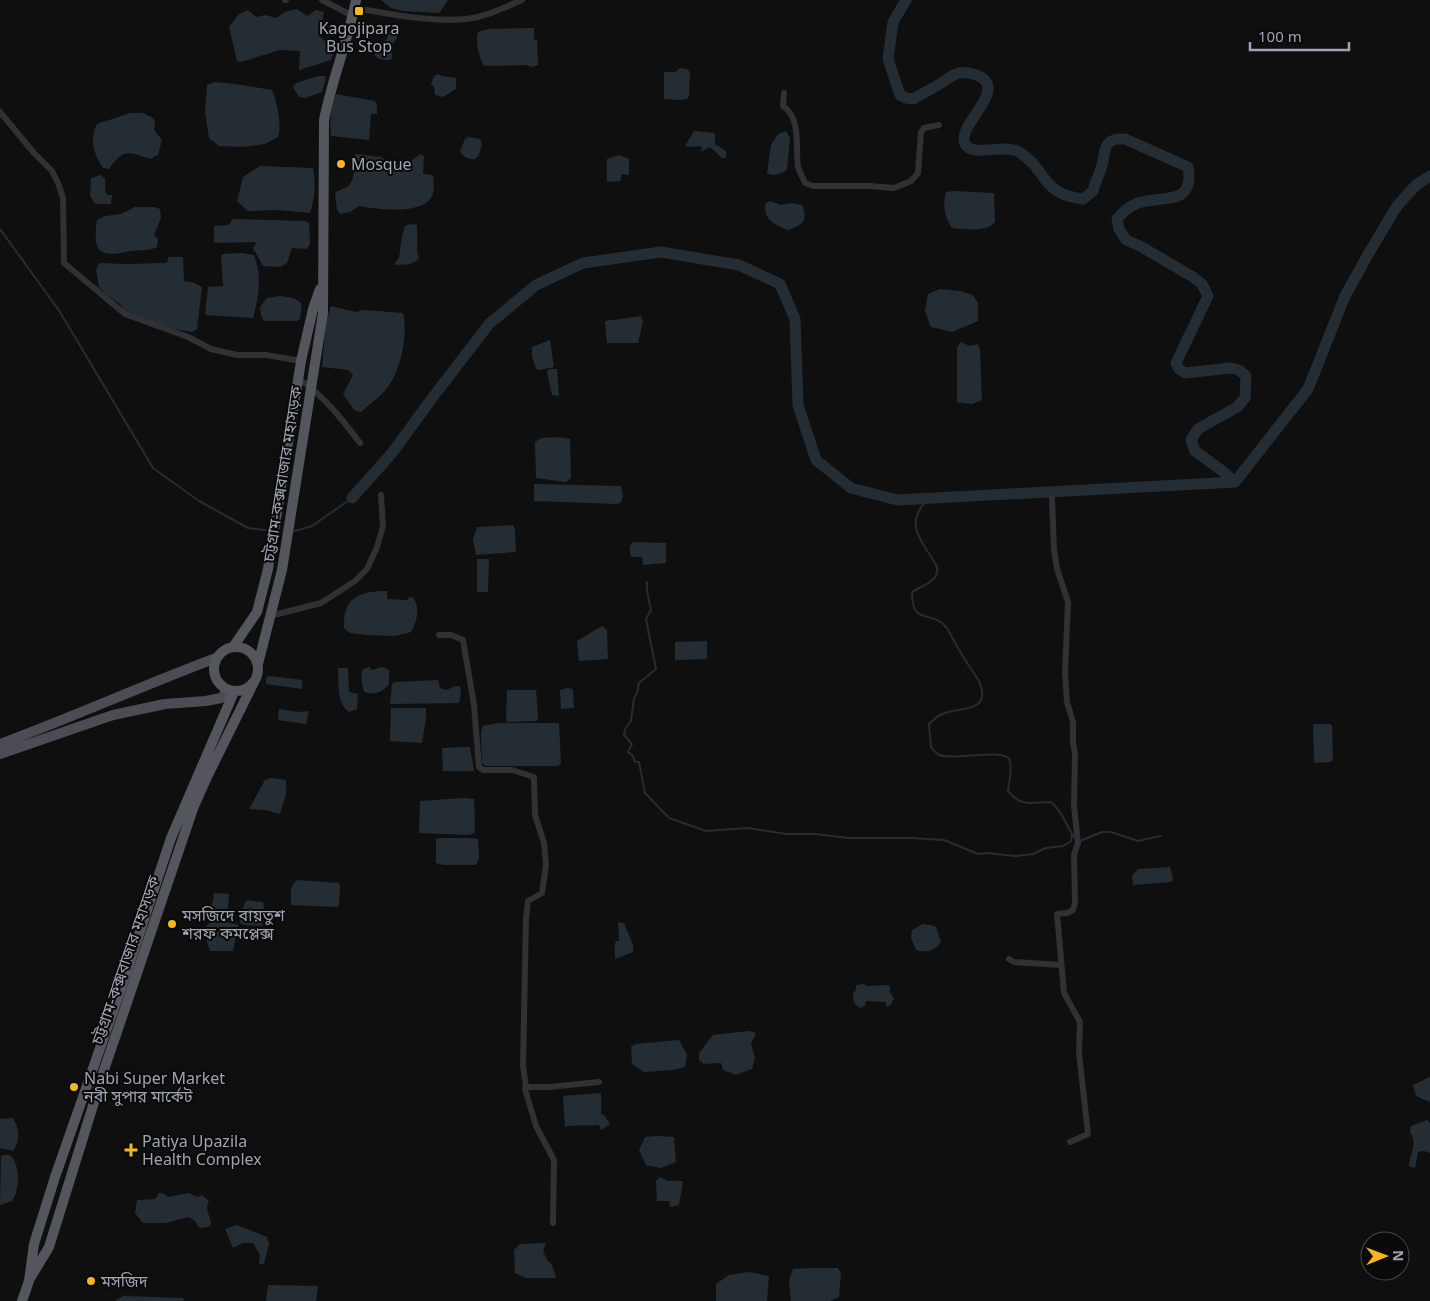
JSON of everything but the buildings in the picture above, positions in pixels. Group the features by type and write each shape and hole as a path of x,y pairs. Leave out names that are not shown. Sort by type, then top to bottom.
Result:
{"highway":[{"name":"চট্টগ্রাম-কক্সবাজার মহাসড়ক","path":"258,664 282,570 323,313 324,120 330,92 340,64 355,8"},
{"name":"চট্টগ্রাম-কক্সবাজার মহাসড়ক","path":"233,647 257,612 268,569 301,361 313,309 322,286"},
{"path":"233,647 240,647 252,653 258,664 254,682 245,690 231,691 216,679 214,672 216,658 226,649 233,647"},
{"name":"চট্টগ্রাম-কক্সবাজার মহাসড়ক","path":"22,1301 29,1281 49,1247 105,1067 194,806 254,682"},
{"name":"চট্টগ্রাম-কক্সবাজার মহাসড়ক","path":"29,1281 34,1244 55,1177 171,838 231,691"}],"main road":[{"path":"0,744 216,658"},
{"path":"0,754 113,715 165,704 221,698 231,691"}],"street":[{"path":"322,0 355,8 428,18 456,19 478,17 522,0"},
{"path":"784,93 783,106 788,110 794,123 798,145 798,168 805,183 813,186 894,188 911,181 918,173 921,132 924,128 939,125"},
{"path":"0,112 34,153 52,171 58,183 62,198 64,263 118,309 125,314 188,338 211,349 237,355 266,355 301,361"},
{"path":"299,379 312,388 334,410 360,443"},
{"path":"270,616 321,603 355,581 367,569 377,547 383,526 381,495"},
{"path":"1052,498 1054,550 1057,569 1068,602 1065,673 1067,702 1073,722 1075,754 1074,806 1078,843 1074,855 1075,903 1073,910 1057,914 1064,993 1080,1022 1079,1053 1088,1134 1070,1142"},
{"path":"439,635 451,635 463,640 474,705 479,767 483,770 512,770 534,778 535,815 544,843 546,865 542,893 528,901 526,919 524,1066 525,1089 536,1126 554,1160 553,1224"},
{"path":"1009,959 1014,962 1061,965"},
{"path":"526,1087 549,1087 600,1082"}],"shaded area":[{"path":"381,0 448,0 439,13 402,11 391,8"},
{"path":"297,9 307,16 316,10 324,12 319,36 335,50 331,60 299,70 300,51 280,50 241,62 237,61 229,27 239,14 248,10 256,17 265,15 276,18 285,12"},
{"path":"534,28 534,40 537,40 538,65 532,67 526,65 484,66 478,49 478,32 489,29"},
{"path":"390,30 397,33 397,38 393,43 392,59 381,59 375,56 375,47 386,40"},
{"path":"680,68 687,69 690,72 689,96 687,99 680,100 664,99 664,72 675,72"},
{"path":"438,74 456,78 456,89 443,97 435,95 434,87 431,84 434,76"},
{"path":"318,76 325,76 326,78 322,92 306,98 299,97 293,87 296,83"},
{"path":"215,82 272,90 278,114 278,137 265,144 242,147 219,146 209,138 205,112 207,85"},
{"path":"336,94 375,101 377,114 371,114 369,140 331,136 331,115"},
{"path":"130,113 143,113 153,118 155,122 154,130 162,140 158,155 150,159 131,153 122,155 109,169 103,168 97,157 93,141 97,124"},
{"path":"694,131 715,133 715,144 726,151 726,158 722,158 710,147 701,152 702,147 685,146"},
{"path":"786,131 790,138 787,170 782,173 769,174 767,173 771,145 778,134"},
{"path":"469,137 480,139 482,144 479,155 475,159 466,158 460,151 465,139"},
{"path":"355,154 381,157 386,161 397,164 409,163 420,154 424,156 423,174 433,175 434,189 431,198 417,207 408,209 397,210 359,206 350,212 340,214 337,210 335,193 347,187 352,181"},
{"path":"619,155 629,159 629,175 622,174 620,181 607,182 607,159"},
{"path":"260,166 313,168 314,191 310,213 277,210 248,211 237,201 243,177"},
{"path":"100,175 105,178 105,192 108,195 112,195 111,204 95,204 90,196 91,178"},
{"path":"946,192 994,193 995,222 981,229 952,228 946,215 944,202"},
{"path":"770,201 781,205 792,203 802,205 805,215 803,222 797,227 787,230 774,224 768,218 765,210 765,204"},
{"path":"135,207 154,207 160,209 161,218 154,235 158,239 157,247 148,250 111,254 100,251 96,240 97,220 105,216 121,214"},
{"path":"233,219 305,221 309,223 310,244 307,249 292,248 287,263 280,267 263,266 253,248 257,242 214,243 214,226 229,225"},
{"path":"410,224 417,225 417,251 419,257 415,262 396,265 394,264 399,258 405,226"},
{"path":"241,253 254,255 258,271 258,294 253,318 205,315 208,287 223,286 221,256 223,254"},
{"path":"168,257 183,257 184,281 195,283 202,287 197,329 192,332 174,329 126,313 120,304 99,287 96,270 100,263 165,263 168,261"},
{"path":"940,289 960,291 973,295 978,303 978,321 952,332 931,327 925,311 928,294"},
{"path":"280,296 293,298 300,302 302,306 300,319 297,321 264,321 260,307 267,298"},
{"path":"331,306 355,312 364,310 403,313 404,341 396,372 384,391 361,412 354,410 343,394 353,375 348,370 322,367 326,322"},
{"path":"641,316 643,321 638,343 607,343 605,321"},
{"path":"550,340 554,367 536,369 532,356 532,347"},
{"path":"960,342 970,346 978,344 980,349 982,400 972,404 957,402 957,348"},
{"path":"549,369 557,369 559,396 552,395 547,372"},
{"path":"558,437 570,439 571,478 566,482 536,478 535,442 541,438"},
{"path":"534,484 621,486 623,496 621,502 617,504 534,501"},
{"path":"513,525 516,552 476,555 473,539 477,527"},
{"path":"633,542 666,543 666,563 643,565 642,557 632,557 630,555 630,546"},
{"path":"477,559 489,559 488,592 477,592"},
{"path":"387,591 387,599 408,600 409,597 412,597 415,601 417,614 411,632 395,636 368,635 350,633 344,628 346,609 355,598 368,592"},
{"path":"602,626 607,630 608,659 579,661 577,641"},
{"path":"707,641 707,659 675,660 675,642"},
{"path":"369,667 372,670 382,667 389,670 389,684 381,691 375,693 364,692 362,672 363,669"},
{"path":"338,668 348,668 349,692 358,694 357,709 349,712 340,698"},
{"path":"266,677 302,680 302,689 266,684"},
{"path":"438,680 440,688 446,690 460,686 459,703 390,704 392,684 395,682"},
{"path":"573,689 574,708 561,709 560,690"},
{"path":"507,690 536,690 537,721 508,722 506,719"},
{"path":"391,708 426,708 422,743 390,741"},
{"path":"279,709 299,712 309,711 306,724 278,720"},
{"path":"498,723 559,723 561,763 558,766 485,766 482,763 481,733 483,726"},
{"path":"1313,724 1330,724 1332,726 1333,758 1331,762 1314,763"},
{"path":"470,747 474,771 443,771 442,748"},
{"path":"271,778 286,780 286,795 280,813 249,809 265,780"},
{"path":"474,799 474,833 469,835 419,833 420,801"},
{"path":"436,839 478,839 479,857 477,864 443,865 436,863"},
{"path":"1170,867 1173,879 1171,882 1133,885 1132,876 1138,869"},
{"path":"297,880 339,883 339,905 337,907 291,905 292,888"},
{"path":"214,893 229,894 228,909 219,911 216,919 208,919 213,900"},
{"path":"247,900 263,902 262,926 240,923 240,913"},
{"path":"224,921 238,925 233,951 210,951 207,942 207,925 211,922"},
{"path":"618,922 624,923 632,941 633,952 615,959 615,944 616,941 619,941"},
{"path":"923,924 936,927 941,942 933,949 927,951 916,950 911,938 912,930"},
{"path":"863,984 868,986 888,985 891,988 889,990 894,999 890,1006 886,1006 886,1002 866,1001 865,1006 860,1008 854,1003 853,993 856,990 856,985"},
{"path":"748,1031 756,1033 751,1043 755,1058 752,1069 736,1075 723,1070 721,1063 704,1064 699,1060 699,1053 713,1035"},
{"path":"679,1040 687,1055 685,1067 673,1070 644,1072 632,1064 631,1047 635,1044"},
{"path":"1430,1077 1430,1102 1416,1096 1413,1085"},
{"path":"601,1093 601,1114 604,1115 610,1124 601,1130 599,1125 565,1126 563,1096"},
{"path":"13,1118 17,1126 18,1135 13,1151 0,1148 0,1119"},
{"path":"1427,1120 1430,1123 1430,1153 1418,1152 1415,1168 1409,1166 1413,1145 1410,1132 1411,1126"},
{"path":"645,1137 674,1137 676,1162 661,1168 646,1165 639,1150"},
{"path":"10,1155 14,1160 18,1171 18,1184 12,1201 0,1205 1,1156"},
{"path":"660,1177 668,1181 683,1181 679,1205 670,1207 669,1201 657,1201 656,1181"},
{"path":"159,1193 165,1194 168,1197 188,1193 198,1197 202,1195 209,1201 207,1210 211,1224 208,1227 200,1228 194,1220 188,1217 166,1223 143,1223 135,1213 137,1200 155,1199"},
{"path":"237,1225 267,1237 269,1244 264,1264 259,1264 260,1255 253,1243 243,1243 233,1248 225,1229"},
{"path":"546,1243 543,1251 547,1260 552,1265 556,1278 526,1278 515,1273 514,1250 520,1244"},
{"path":"838,1268 841,1273 839,1297 830,1301 791,1301 789,1280 793,1269"},
{"path":"749,1272 769,1276 767,1301 716,1301 716,1284 729,1275"},
{"path":"268,1285 318,1286 316,1301 266,1301"},
{"path":"123,1296 183,1298 184,1301 115,1301"}],"waterway":[{"path":"906,0 893,22 888,59 900,95 913,99 959,73 981,77 987,83 988,91 985,100 967,128 964,137 965,144 969,148 975,150 1005,149 1019,152 1035,166 1052,187 1069,196 1083,199 1093,191 1106,147 1113,140 1125,139 1188,167 1189,180 1187,188 1182,194 1166,199 1138,203 1126,210 1117,219 1119,229 1126,240 1140,246 1193,277 1202,284 1208,296 1176,363 1179,369 1185,373 1231,368 1239,370 1246,376 1245,398 1237,407 1198,429 1191,440 1195,451 1235,482"},
{"path":"352,498 392,453 489,324 536,285 583,263 661,252 739,265 780,284 795,319 798,405 816,460 851,488 897,500 1235,482 1308,389 1345,296 1397,206 1416,185 1430,176"},
{"path":"0,229 60,312 153,468 199,501 248,528 271,531"},
{"path":"291,532 312,526 352,498"},
{"path":"928,499 916,517 916,525 921,541 937,567 937,572 933,580 912,592 913,603 915,610 919,614 934,619 946,627 979,681 982,691 982,698 979,703 943,714 936,717 929,724 931,747 939,755 946,756 988,754 1005,756 1009,759 1011,766 1008,791 1022,802 1051,802 1059,810 1075,838"},
{"path":"647,582 651,610 646,619 656,669 639,683 634,698 631,721 625,729 624,735 632,744 628,752 633,756 635,762 639,762 645,793 669,818 706,831 747,828 787,834 815,834 848,838 944,840 978,854 1015,856 1033,854 1046,848 1063,846 1071,841 1072,834"},
{"path":"1080,841 1102,832 1111,832 1138,841 1161,836"}],"place":[{"name":"Kagojipara Bus Stop","path":"359,11"},
{"name":"Mosque","path":"341,164"},
{"name":"মসজিদে বায়তুশ শরফ কমপ্লেক্স","path":"172,924"},
{"name":"Nabi Super Market নবী সুপার মার্কেট","path":"74,1087"},
{"name":"Patiya Upazila Health Complex","path":"131,1150"},
{"name":"মসজিদ","path":"91,1281"}]}
